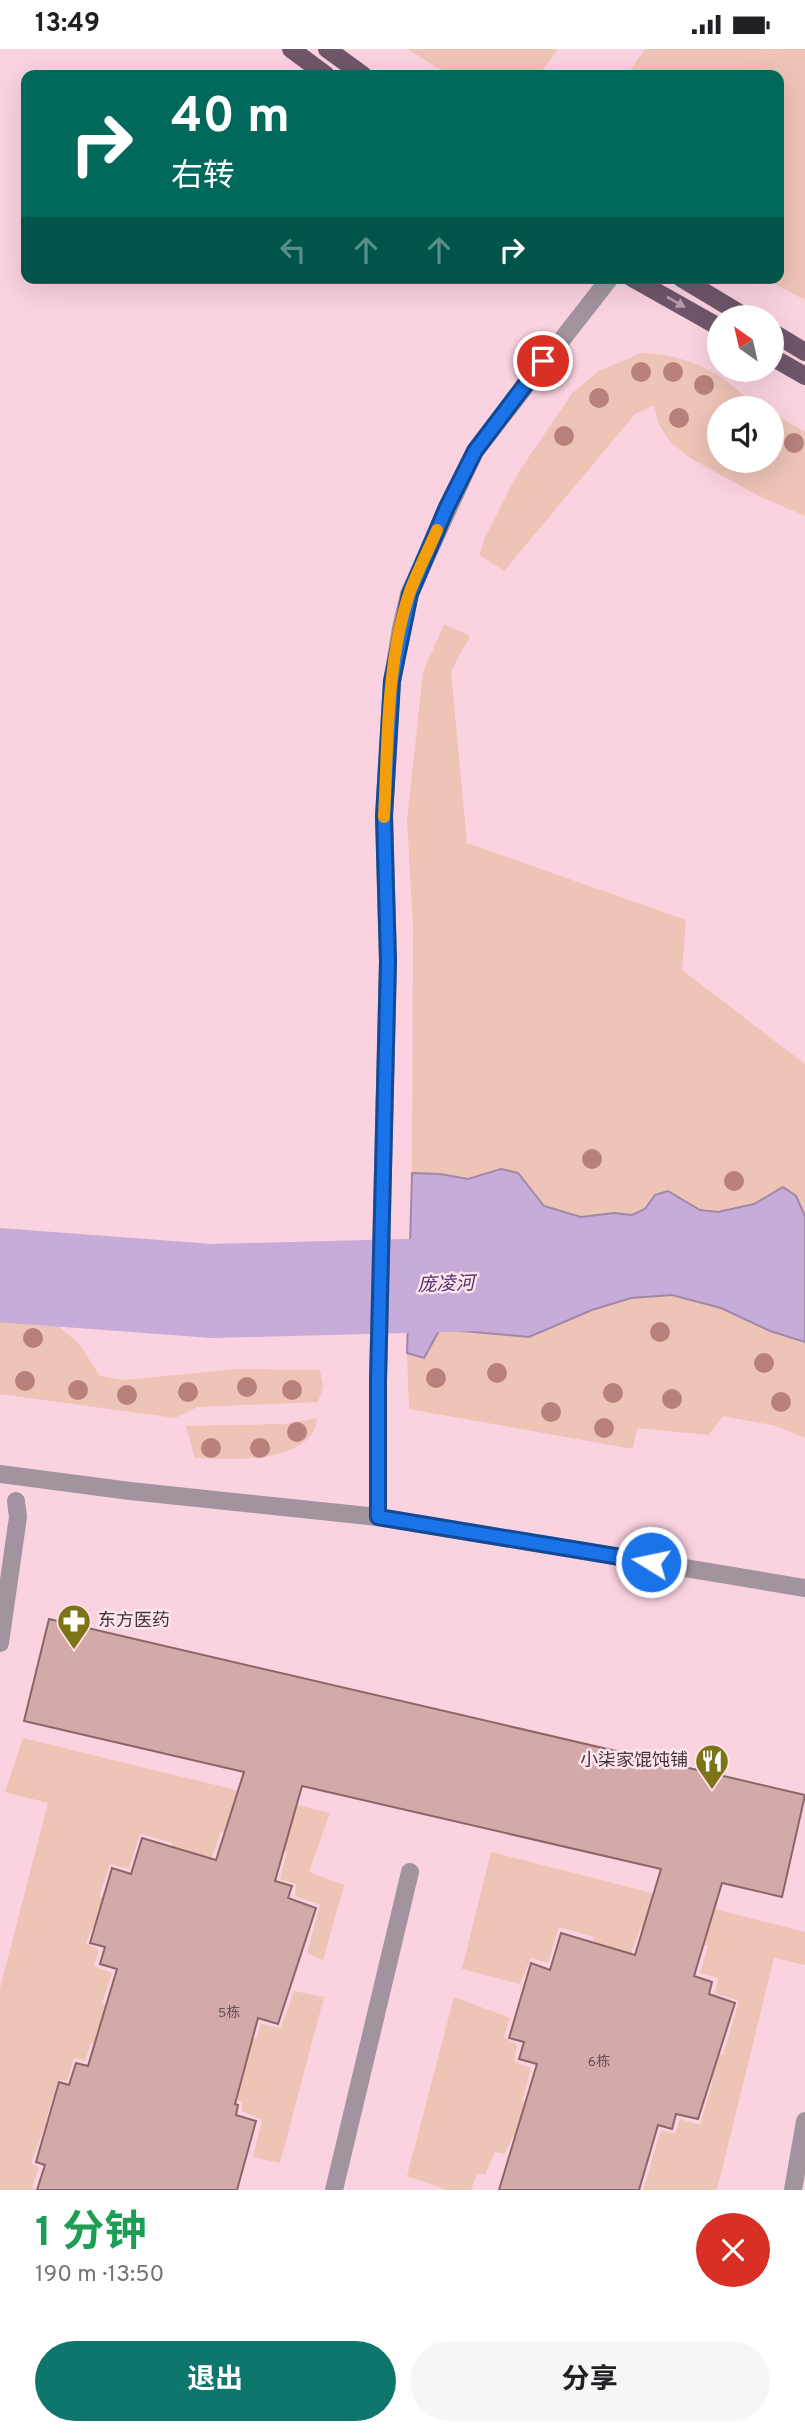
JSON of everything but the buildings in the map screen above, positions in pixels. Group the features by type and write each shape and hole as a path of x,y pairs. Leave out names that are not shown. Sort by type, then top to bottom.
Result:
{"main road":[{"path":"290,49 319,70"},
{"path":"327,49 356,70"},
{"path":"643,284 707,320"},
{"path":"691,284 726,305"},
{"path":"784,339 805,352"},
{"path":"784,364 805,376"}],"street":[{"path":"378,1517 378,1381 388,961 384,816 392,681 410,594 447,507 475,451 605,284"},
{"path":"0,1474 378,1517 805,1588"},
{"path":"0,1643 18,1517 16,1501"},
{"path":"334,2190 410,1872"},
{"path":"793,2190 805,2121"}],"shaded area":[{"path":"408,49 558,49 543,70 440,70"},
{"path":"645,49 805,49 805,300 774,284 784,284 784,70 630,70"},
{"path":"641,353 662,355 702,367 707,370 707,382 727,382 745,396 707,396 707,467 671,443 659,425 654,405 635,414 504,571 479,555 486,535 518,473 573,392 599,371"},
{"path":"784,420 805,432 805,516 759,496 717,473 784,473"},
{"path":"444,624 470,636 451,671 467,843 686,920 682,970 805,1064 805,1216 796,1196 768,1194 754,1204 718,1212 700,1210 684,1199 655,1195 645,1209 632,1215 614,1213 581,1217 544,1206 531,1188 501,1169 468,1179 412,1173 413,928 407,820 423,672"},
{"path":"672,1295 721,1308 770,1331 805,1342 805,1438 776,1426 723,1416 708,1435 637,1428 633,1449 409,1409 407,1353 424,1358 440,1329 529,1337 592,1310 631,1298"},
{"path":"0,1301 46,1315 79,1344 100,1376 124,1380 239,1369 320,1370 323,1387 318,1402 197,1407 175,1418 0,1394"},
{"path":"318,1418 313,1432 302,1444 289,1451 257,1458 195,1458 186,1426 284,1424"},
{"path":"23,1738 330,1813 309,1872 344,1885 323,1960 307,1953 320,1905 295,1896 296,1884 280,1879 287,1852 221,1831 202,1887 171,1852 173,1843 140,1834 129,1869 110,1864 99,1897 128,1906 120,1928 96,1920 86,1943 99,1950 94,1966 112,1973 102,2003 129,2012 123,2054 91,2043 85,2061 74,2058 67,2081 59,2079 45,2122 67,2129 65,2135 44,2129 31,2163 39,2168 32,2188 37,2190 0,2190 0,1988 48,1803 5,1792"},
{"path":"491,1852 805,1932 805,1965 774,1958 717,2190 643,2190 661,2130 675,2134 680,2119 700,2125 713,2080 673,2067 681,2043 723,2055 739,2001 715,1993 718,1978 700,1973 708,1946 641,1926 621,1981 591,1948 594,1937 559,1927 548,1963 531,1958 520,1984 462,1969"},
{"path":"294,1991 324,1997 280,2163 253,2157 262,2120 242,2111 242,2102 225,2096 242,2035 256,2039 261,2024 281,2028"},
{"path":"454,1997 510,2018 504,2037 517,2045 514,2062 531,2068 522,2101 546,2108 543,2148 512,2137 505,2154 495,2152 485,2174 477,2174 471,2190 447,2190 407,2176"}],"water":[{"path":"501,1169 518,1173 544,1206 581,1217 614,1213 632,1215 645,1209 655,1195 668,1191 700,1210 718,1212 754,1204 783,1187 796,1196 805,1216 805,1342 770,1331 721,1308 672,1295 631,1298 592,1310 529,1337 440,1329 424,1358 407,1353 412,1173 468,1179"}],"waterway":[{"name":"庞凌河","path":"0,1275 212,1291 537,1280"}],"slow traffic":[{"path":"384,817 392,681 401,628 410,594 437,530"}],"place":[{"name":"东方医药","path":"74,1651"},
{"name":"小柒家馄饨铺","path":"712,1791"}],"route":[{"path":"543,361 475,451 447,507 410,594 392,681 384,816 388,961 378,1381 378,1517 651,1562"}]}
